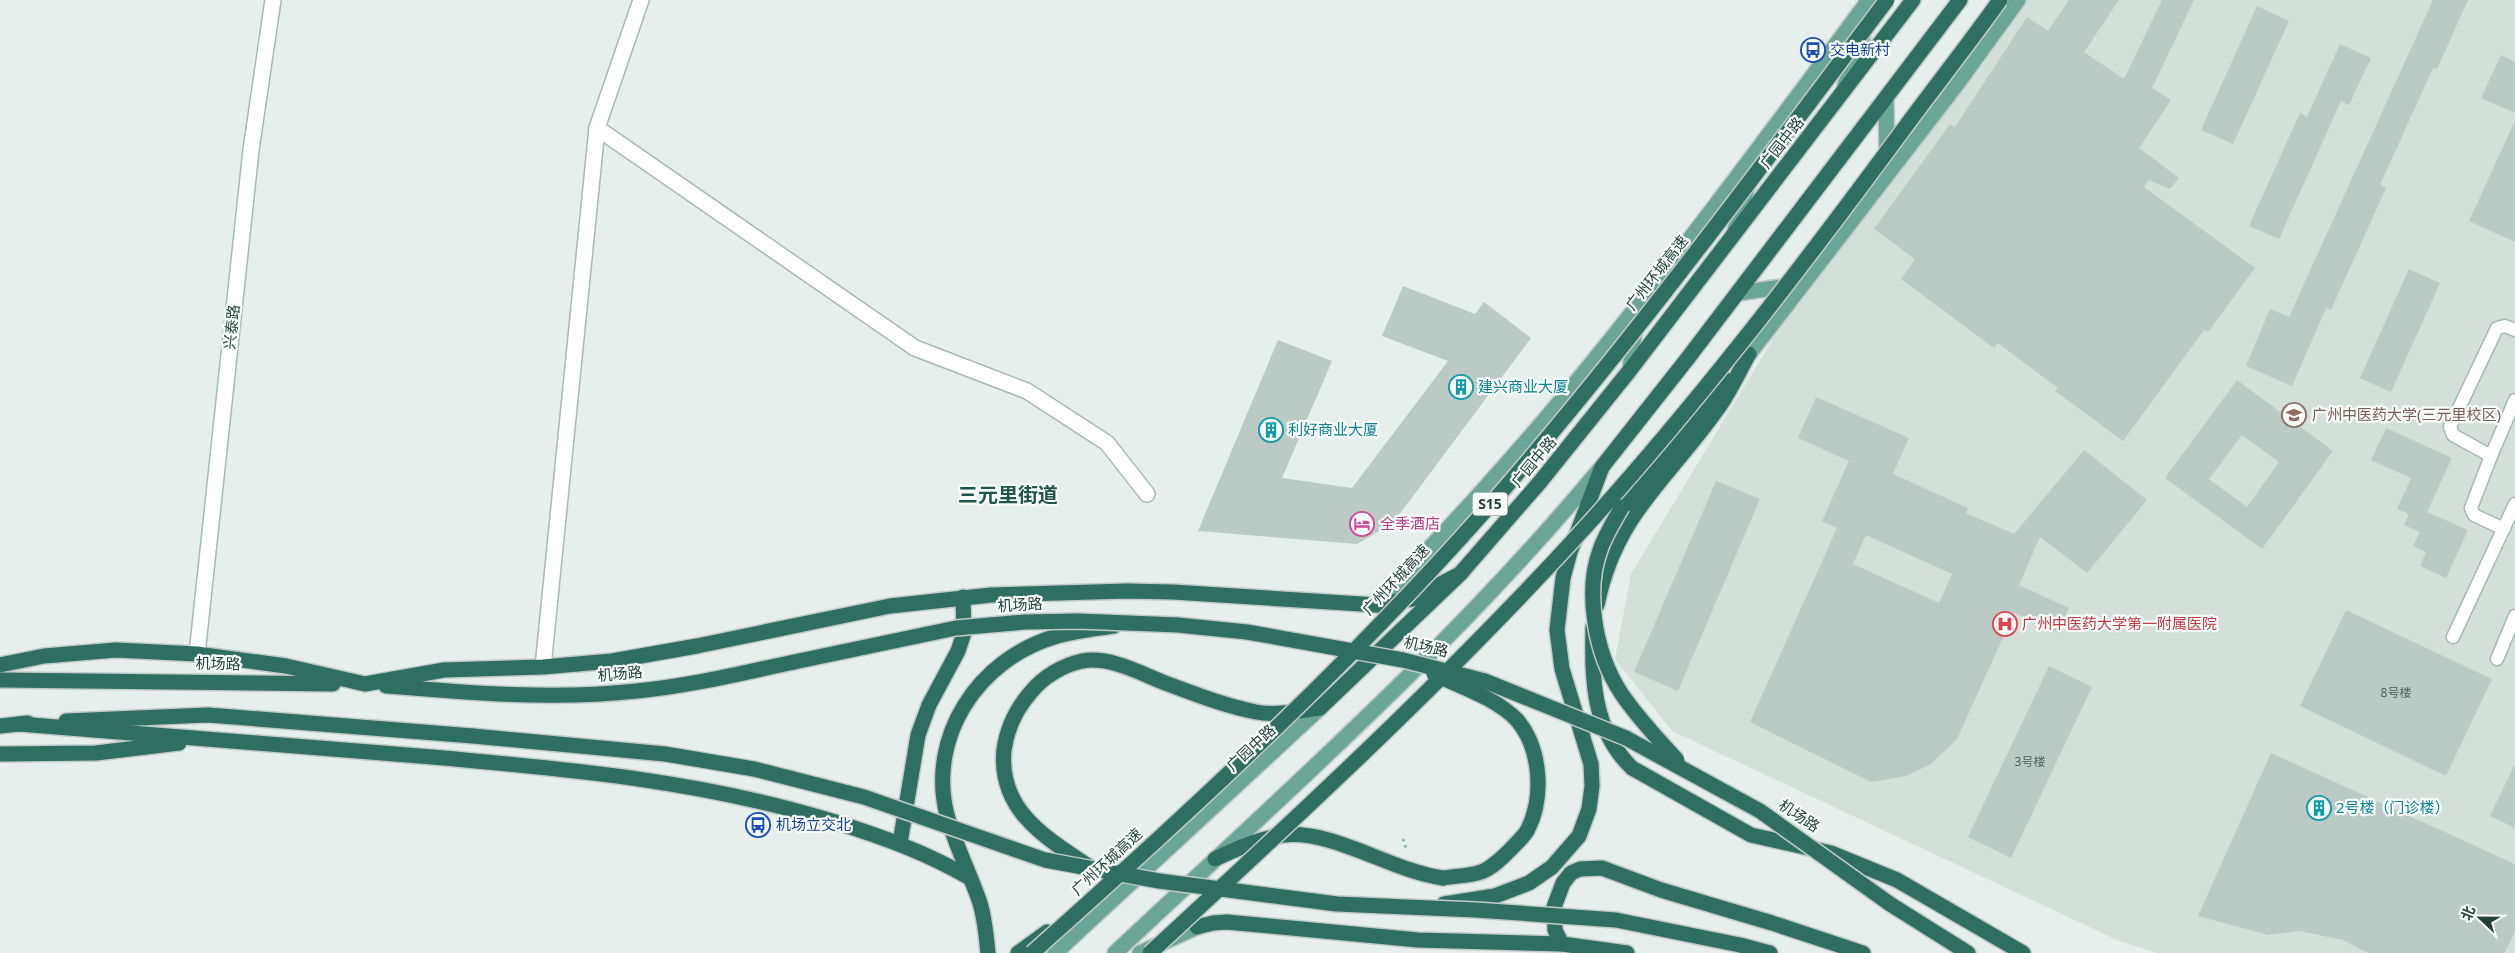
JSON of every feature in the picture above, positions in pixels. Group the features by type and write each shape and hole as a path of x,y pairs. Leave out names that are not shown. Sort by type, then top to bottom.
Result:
{"highway":[{"name":"广州环城高速","path":"1032,953 1203,798 1311,693 1392,611 1482,514 1557,425 1675,278 1886,0"},
{"name":"广园中路","path":"1320,708 1460,574 1534,489 1630,370 1913,0"},
{"path":"1380,907 1468,901 1509,892 1529,883 1552,866 1579,836 1589,809 1592,786 1591,764 1562,669 1557,630 1563,578 1570,552 1602,467 1738,293 1960,0"},
{"path":"1150,953 1424,697 1572,542 1689,406 1770,306 1828,232 2000,0"},
{"path":"1683,767 1640,718 1620,691 1598,640 1592,611 1599,552 1622,506 1674,441 1749,354"},
{"path":"1749,354 1717,410 1643,500 1615,545 1601,585 1593,624 1592,681 1604,724 1621,757 1632,768 1751,835 1831,853 1858,862 1897,880 2023,953"},
{"path":"0,665 81,651 116,650 197,654 286,666 365,684 444,670 543,667 612,661 726,641 890,606 963,597 1126,591 1377,605 1412,599 1460,574"},
{"path":"900,843 918,735 929,705 958,651 964,633 963,597"},
{"name":"机场路","path":"0,680 365,684 496,695 592,694 638,691 682,685 926,633 992,624 1078,621 1178,625 1248,632 1403,660 1460,673 1511,690 1626,738 1683,767 1760,811 1890,904 1968,953"},
{"path":"988,953 980,902 947,815 943,790 945,750 952,726 970,695 993,673 1017,656 1052,638 1130,624"},
{"path":"1215,860 1260,841 1295,835 1336,843 1421,875 1443,878 1481,872 1503,858 1528,830 1538,800 1538,775 1533,752 1524,730 1516,720 1483,697 1403,660"},
{"path":"1095,870 1032,827 1021,813 1010,792 1006,775 1004,750 1012,720 1035,687 1067,666 1083,661 1104,662 1258,713 1320,708"},
{"path":"0,726 146,716 208,715 473,736 666,754 754,770 845,792 1037,857 1095,870 1266,897 1380,907 1476,910 1616,920 1740,945 1770,953"},
{"path":"18,724 504,763 594,772 677,784 791,808 900,843 970,878"},
{"path":"0,754 96,753 206,739"},
{"path":"1562,944 1555,930 1554,907 1563,882 1571,873 1580,869 1602,868 1661,890 1863,953"},
{"path":"1018,953 1089,902"},
{"path":"1197,927 1227,922 1476,947 1562,944 1627,953"}],"main road":[{"path":"1840,96 1860,50 1869,0"},
{"path":"1377,605 1516,454 1637,304 1869,0"},
{"path":"1749,354 1887,176 2018,0"},
{"path":"1886,98 1887,176"},
{"path":"1734,234 1758,147"},
{"path":"1738,293 1805,283"},
{"path":"1630,370 1637,304"},
{"path":"1115,953 1333,750 1461,624 1511,572 1602,467"},
{"name":"广园中路","path":"1055,953 1320,708"},
{"path":"1140,953 1197,927"},
{"path":"1166,953 1197,927"}],"street":[{"name":"兴泰路","path":"197,654 251,150 273,0"},
{"path":"543,667 597,128 641,0"},
{"path":"597,128 915,348 1027,391 1106,443 1148,494"}],"lane":[{"path":"2491,456 2453,435 2450,427 2498,328 2505,326 2515,330"},
{"path":"2504,529 2474,515 2471,508 2515,400"},
{"path":"2453,637 2515,504"},
{"path":"2497,659 2515,616"}],"shaded area":[{"path":"2013,0 2515,0 2515,953 2157,953 2117,940 1672,731 1615,659 1631,574 1832,241"}],"building":[{"path":"2069,0 2119,0 2084,52 2124,79 2162,0 2194,0 2152,88 2171,100 2139,148 2179,178 2170,189 2149,180 2144,187 2255,268 2208,332 2204,330 2123,441 2055,391 2058,388 1998,343 1994,348 1901,279 1915,259 1874,229 1950,124 1955,127 2027,17 2048,31"},
{"path":"2433,0 2468,0 2437,69 2433,68 2380,185 2386,188 2331,310 2326,308 2292,386 2246,366 2270,309 2289,317"},
{"path":"2257,6 2289,21 2233,144 2201,130"},
{"path":"2340,44 2371,58 2349,105 2341,101 2279,239 2249,226 2300,113 2307,117"},
{"path":"2501,55 2515,62 2515,113 2481,98"},
{"path":"2515,121 2515,242 2469,221"},
{"path":"2409,269 2440,283 2391,392 2360,378"},
{"name":"利好商业大厦","path":"1403,286 1475,314 1484,302 1531,338 1393,523 1357,544 1198,531 1278,340 1332,361 1282,478 1352,488 1448,361 1382,336"},
{"path":"2237,380 2333,451 2262,549 2165,478","holes":["2242,435 2279,462 2247,507 2209,479"]},
{"path":"1816,397 1909,438 1893,474 1968,508 1966,513 2014,534 2084,450 2147,500 2087,573 2040,537 2019,585 2069,608 2058,633 2014,613 1957,739 1931,764 1906,776 1871,782 1750,722 1837,528 1822,521 1849,461 1798,438","holes":["1866,535 1952,574 1939,603 1853,564"]},
{"path":"2386,428 2452,458 2427,512 2468,530 2446,578 2420,566 2426,552 2413,546 2420,532 2404,525 2409,514 2397,509 2411,478 2371,460"},
{"path":"1716,481 1760,499 1678,691 1634,672"},
{"path":"2346,610 2492,679 2446,776 2300,706"},
{"path":"2049,666 2092,687 2011,858 1968,837"},
{"name":"2号楼（门诊楼）","path":"2271,753 2515,864 2515,931 2505,953 2368,953 2343,940 2299,931 2268,935 2198,916"},
{"path":"2515,764 2515,828 2490,816"}],"place":[{"name":"交电新村","path":"1813,50"},
{"name":"建兴商业大厦","path":"1461,387"},
{"name":"广州中医药大学(三元里校区)","path":"2294,415"},
{"name":"利好商业大厦","path":"1271,430"},
{"name":"全季酒店","path":"1362,524"},
{"name":"广州中医药大学第一附属医院","path":"2005,624"},
{"name":"2号楼（门诊楼）","path":"2319,808"},
{"name":"机场立交北","path":"758,825"}],"district":[{"name":"三元里街道","path":"1008,495"}]}
